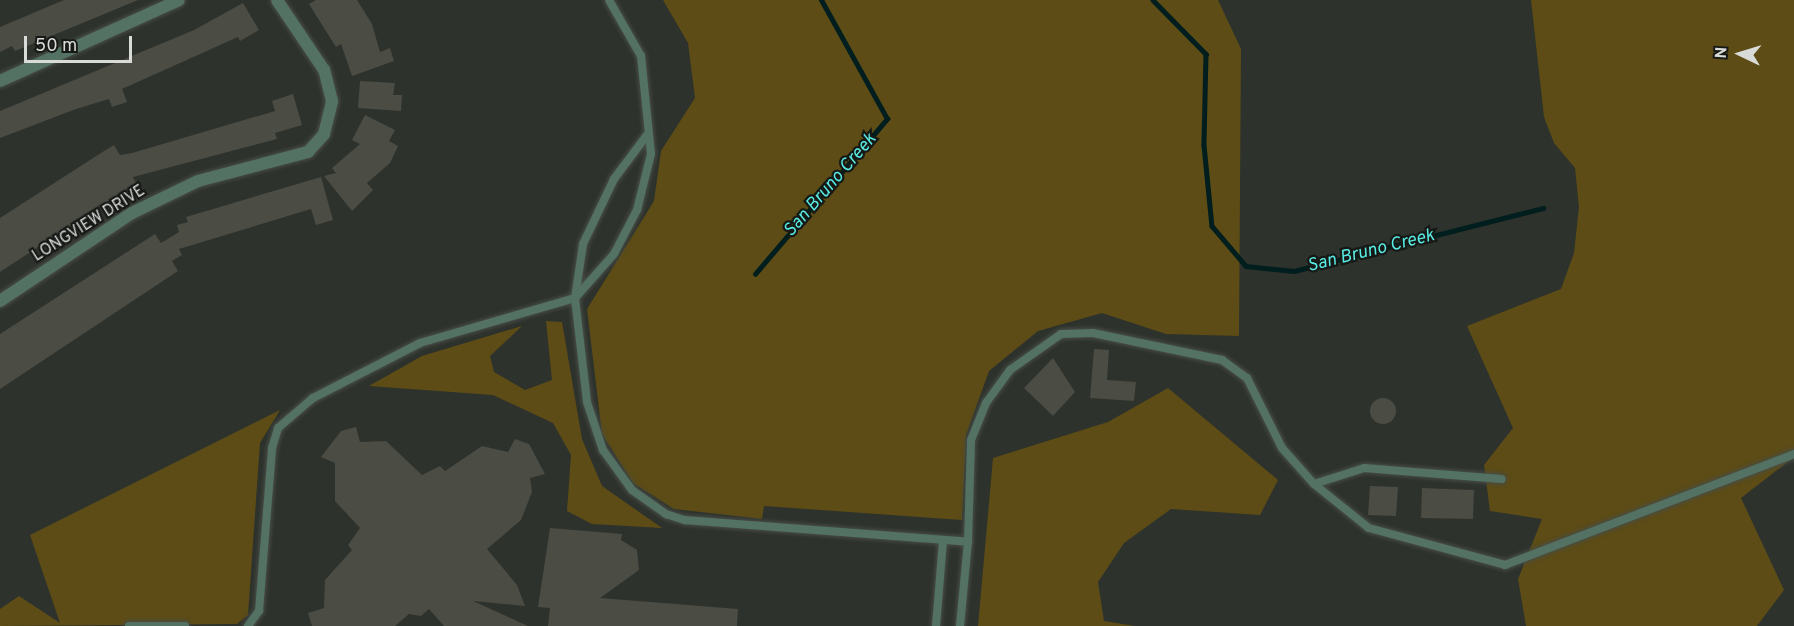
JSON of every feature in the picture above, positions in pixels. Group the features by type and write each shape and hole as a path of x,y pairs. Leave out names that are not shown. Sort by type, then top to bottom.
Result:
{"street":[{"path":"0,81 179,0"},
{"name":"LONGVIEW DRIVE","path":"0,301 132,213 198,181 308,152 319,140 332,101 324,70 277,0"}],"lane":[{"path":"255,624 278,428 313,398 420,342 575,298 614,254 637,210 651,154 647,135 641,56 609,0"},
{"path":"647,135 614,179 582,244 575,298 592,427 615,471 648,503 685,520 968,542"},
{"path":"960,626 968,542 971,440 986,403 1010,370 1060,334 1093,333 1222,360 1246,378 1282,448 1314,484 1369,528 1505,566 1794,454"},
{"path":"1314,484 1364,468 1502,479"},
{"path":"936,626 943,540"},
{"path":"129,626 185,626"}],"shaded area":[{"path":"663,0 1218,0 1241,49 1239,336 1166,334 1102,313 1038,331 989,371 966,435 962,520 764,506 762,519 674,509 633,483 602,434 587,309 654,201 661,151 695,98 688,43"},
{"path":"1531,0 1794,0 1794,457 1741,498 1784,590 1757,626 1526,626 1518,579 1542,519 1490,511 1484,465 1513,428 1467,326 1561,289 1574,253 1579,207 1575,168 1554,143 1544,117"},
{"path":"546,321 562,322 582,439 602,486 662,528 592,524 567,511 571,455 553,423 493,395 369,386 422,356 522,326 490,356 494,372 525,390 552,380"},
{"path":"1168,388 1278,480 1260,515 1171,509 1124,543 1098,582 1104,621 1135,626 978,626 993,458 1108,422"},
{"path":"280,410 260,443 248,615 237,624 0,626 0,609 19,596 60,623 30,535"}],"building":[{"path":"64,0 138,0 15,51 12,46 0,52 0,27"},
{"path":"316,0 357,0 372,24 380,52 390,48 394,61 352,76 341,44 336,47 309,4"},
{"path":"243,3 259,30 240,41 238,37 122,89 127,102 112,107 109,99 0,138 0,111 194,30"},
{"path":"360,81 395,83 393,95 402,95 401,111 358,108"},
{"path":"293,94 302,125 275,133 277,139 133,177 136,183 0,272 0,218 104,151 114,145 120,155 132,153 275,111 272,101"},
{"path":"365,115 395,130 389,141 398,146 390,163 367,183 373,190 352,211 324,176 336,173 332,168 360,144 352,140"},
{"path":"321,177 333,220 316,225 311,209 179,249 182,255 172,261 178,271 0,389 0,334 155,234 161,243 179,232 177,225 188,222 186,217"},
{"path":"1094,349 1109,350 1107,380 1136,382 1134,401 1090,398"},
{"path":"1053,358 1075,392 1053,416 1024,388"},
{"path":"1383,398 1392,402 1396,411 1392,420 1383,424 1374,420 1370,411 1374,402"},
{"path":"356,427 360,442 386,441 422,475 440,466 445,471 482,446 508,452 515,439 529,444 545,474 530,478 532,492 521,520 487,549 517,585 525,606 473,601 528,626 444,626 429,609 421,616 409,614 395,626 312,626 308,613 324,608 325,580 352,550 348,545 360,528 335,501 335,463 321,457 341,431"},
{"path":"1370,486 1398,487 1396,516 1368,515"},
{"path":"1422,488 1474,490 1473,519 1421,518"},
{"path":"550,528 622,534 621,540 637,550 639,570 600,598 738,609 737,626 548,626 550,608 538,607"}],"waterway":[{"name":"San Bruno Creek","path":"755,274 887,119 821,0"},
{"name":"San Bruno Creek","path":"1153,0 1206,54 1204,145 1212,226 1246,266 1294,271 1543,208"}]}
